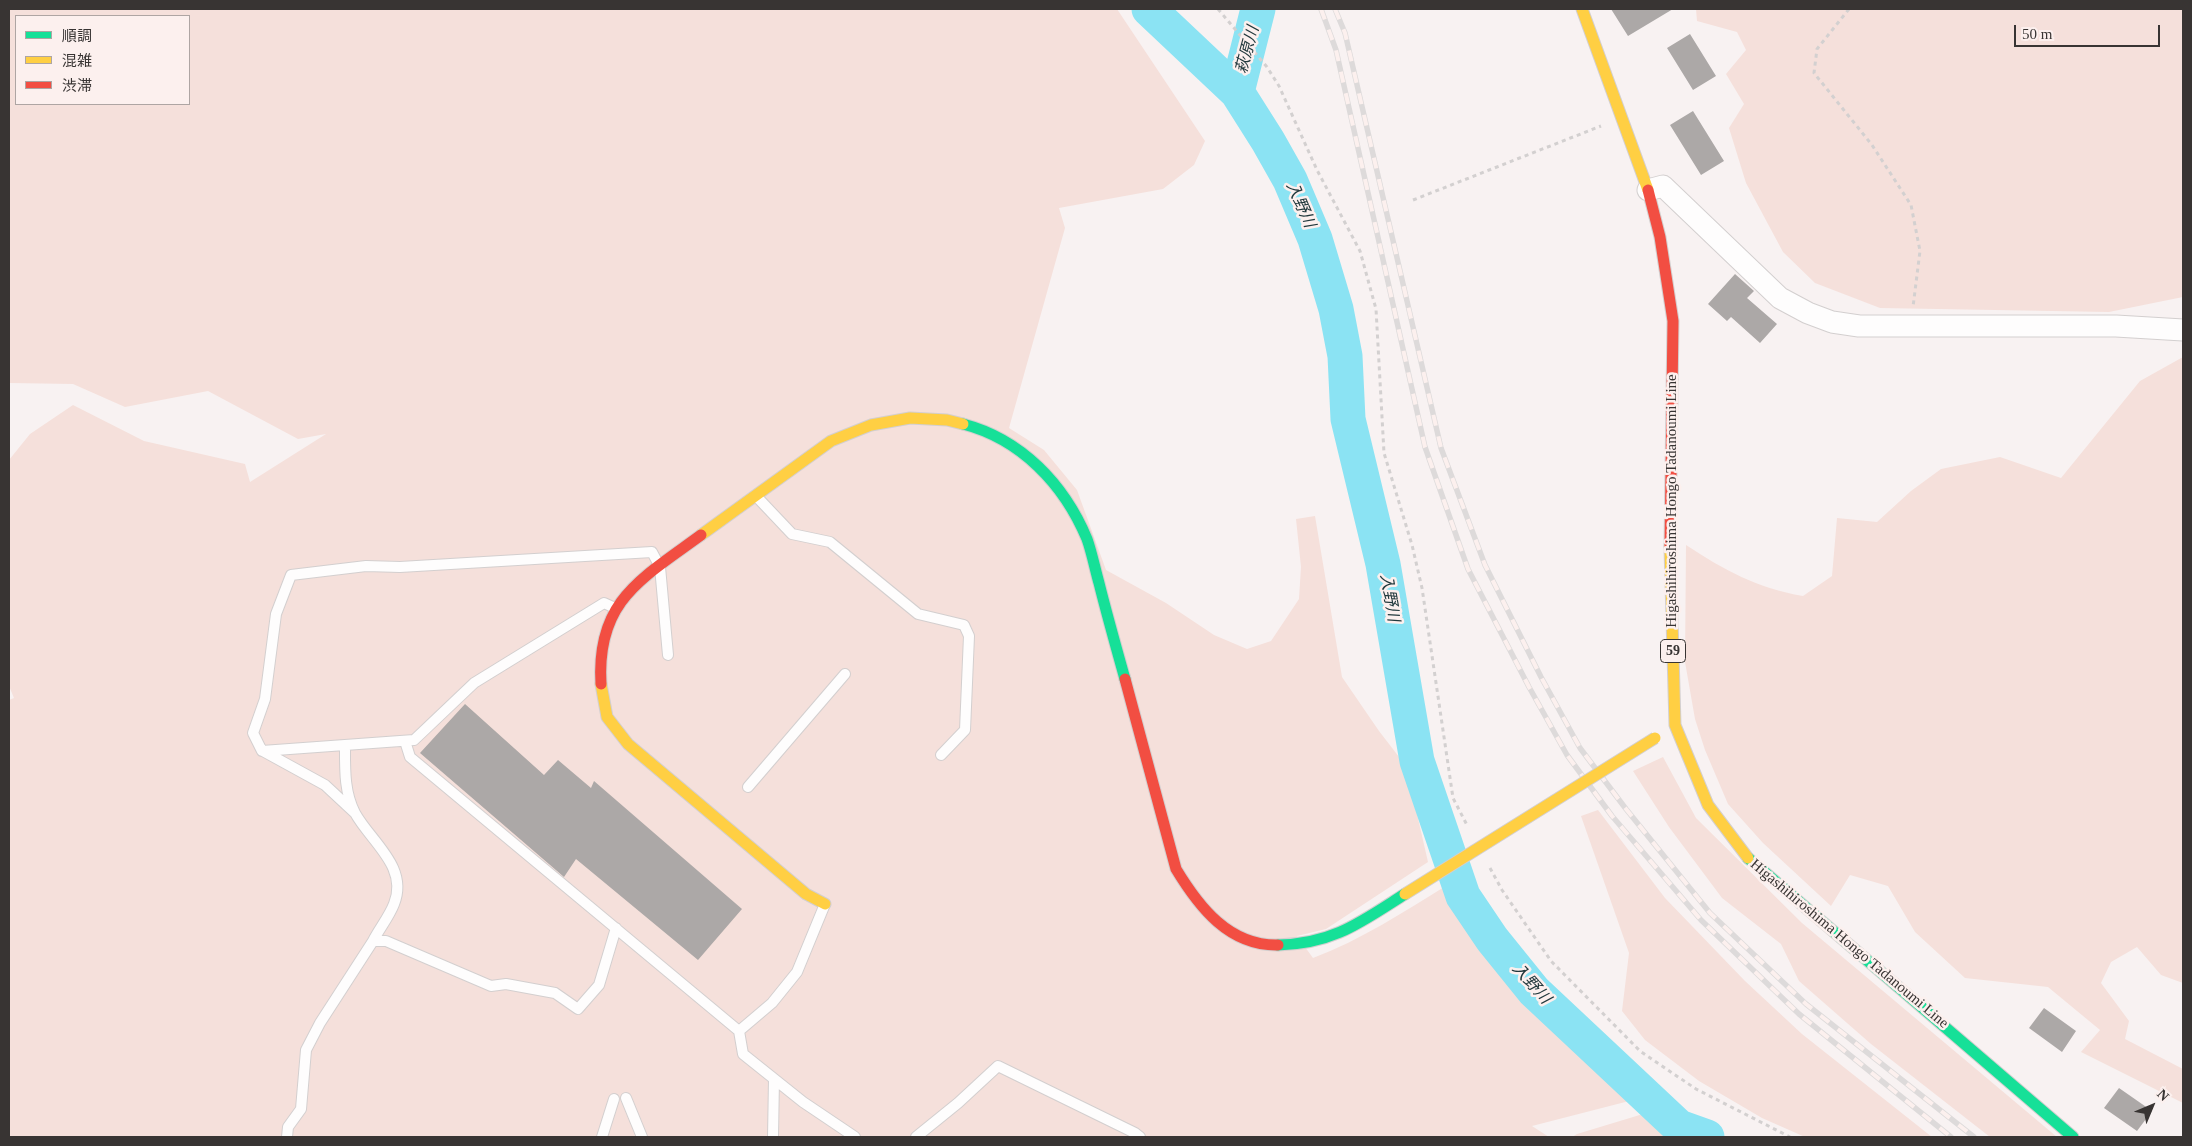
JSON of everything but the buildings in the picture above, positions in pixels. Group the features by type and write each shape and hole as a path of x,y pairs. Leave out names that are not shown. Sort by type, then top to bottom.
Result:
{"street":[{"name":"Higashihiroshima Hongo Tadanoumi Line","path":"1582,9 1648,190 1660,237 1673,321 1669,511 1675,725 1708,805 1749,860 1926,1009 2073,1137"},
{"path":"1648,190 1663,186 1780,298 1808,314 1832,322 1859,326 2116,326 2183,330"},
{"path":"825,904 806,894 628,744 608,718 602,689 601,654 605,630 616,609 633,587 829,442 878,424 908,418 934,417 959,421 992,432 1018,449 1056,483 1077,514 1087,540 1176,869 1186,888 1202,909 1220,926 1247,941 1281,945 1314,942 1352,928 1675,725"}],"lane":[{"path":"755,495 792,534 830,542 918,614 964,625 969,636 965,730 942,755"},
{"path":"287,1137 288,1128 301,1109 306,1050 320,1023 394,904 398,879 389,860 355,813 325,785 262,751 253,733 266,699 276,614 291,575 366,566 418,567 652,552 660,566 668,655"},
{"path":"262,751 414,740 474,683 604,603 616,609"},
{"path":"748,787 845,674"},
{"path":"406,741 410,758 739,1031 743,1054 803,1102 855,1137"},
{"path":"345,745 345,782 355,813"},
{"path":"739,1031 772,1003 797,972 825,904"},
{"path":"372,941 386,941 491,986 506,984 555,993 578,1009 599,985 616,928"},
{"path":"916,1137 998,1066 1140,1137"},
{"path":"774,1079 774,1137"},
{"path":"626,1098 642,1137"},
{"path":"602,1137 614,1100"}],"path":[{"path":"1218,9 1267,66 1279,86 1317,170 1360,251 1376,309 1384,453 1412,545 1422,588 1453,798 1471,831"},
{"path":"1849,9 1817,49 1814,74 1872,145 1911,205 1920,251 1910,325"},
{"path":"1413,200 1622,118"},
{"path":"1489,865 1502,890 1551,961 1640,1051 1696,1089 1790,1137"}],"shaded area":[{"path":"9,9 1117,9 1205,141 1194,165 1163,189 1059,208 1065,228 1009,428 1044,450 1077,490 1106,570 1166,603 1214,635 1247,649 1271,641 1299,599 1301,567 1296,519 1315,516 1342,677 1406,766 1428,862 1326,929 1297,936 1313,958 1366,934 1449,884 1499,971 1578,1051 1633,1100 1532,1126 1549,1137 9,1137 9,700 14,698 9,686 9,460 30,434 73,405 144,441 245,464 250,482 326,434 298,439 208,391 125,407 73,384 9,383"},
{"path":"1696,9 2183,9 2183,297 2109,312 1880,308 1815,283 1783,252 1746,183 1729,128 1744,104 1726,74 1746,50 1737,32 1697,21"},
{"path":"2183,357 2183,983 2161,975 2137,947 2111,962 2101,983 2129,1021 2125,1039 2183,1069 2183,1103 2081,1052 2100,1030 2048,987 1965,978 1915,932 1888,886 1850,875 1831,906 1763,843 1728,804 1705,750 1695,719 1685,662 1686,545 1742,577 1786,593 1803,596 1832,576 1837,518 1877,522 1911,491 1941,469 2000,457 2061,478 2140,381"},
{"path":"1663,757 1696,818 1802,923 2057,1137 1990,1137 1871,1044 1799,981 1781,944 1722,898 1669,827 1633,771"},
{"path":"1598,810 1665,898 1745,981 1802,1034 1932,1137 1805,1137 1762,1118 1699,1081 1645,1040 1622,1011 1629,953 1581,816"},
{"path":"1643,1114 1676,1137 1572,1137 1577,1134"}],"waterway":[{"name":"入野川","path":"1149,9 1237,92 1290,180 1315,239 1336,309 1345,356 1348,419 1383,564 1417,761 1463,896 1492,939 1534,991 1679,1127 1707,1137"},
{"name":"萩原川","path":"1237,92 1258,9"}],"railway":[{"path":"1321,9 1336,50 1425,447 1468,569 1529,687 1567,755 1612,816 1701,920 1799,1014 1951,1137"},
{"path":"1335,9 1345,33 1441,448 1485,565 1541,677 1580,748 1626,809 1710,913 1806,1004 1974,1137"}],"traffic: fast":[{"path":"963,424 984,431 1022,452 1053,482 1066,500 1089,544 1125,679"},
{"path":"1748,858 2073,1137"},
{"path":"1278,945 1315,941 1346,930 1405,894"}],"traffic: slow":[{"path":"1582,9 1648,190"},
{"path":"701,535 831,441 871,425 910,418 947,420 963,424"},
{"path":"1670,547 1675,725 1708,805 1748,858"},
{"path":"601,684 607,717 628,744 806,894 825,904"},
{"path":"1405,894 1655,738"}],"traffic: jam":[{"path":"1648,190 1660,237 1673,321 1670,547"},
{"path":"601,684 601,656 606,632 615,612 627,595 642,580 659,565 701,535"},
{"path":"1125,679 1176,869 1205,910 1217,922 1245,939 1260,944 1278,945"}]}
